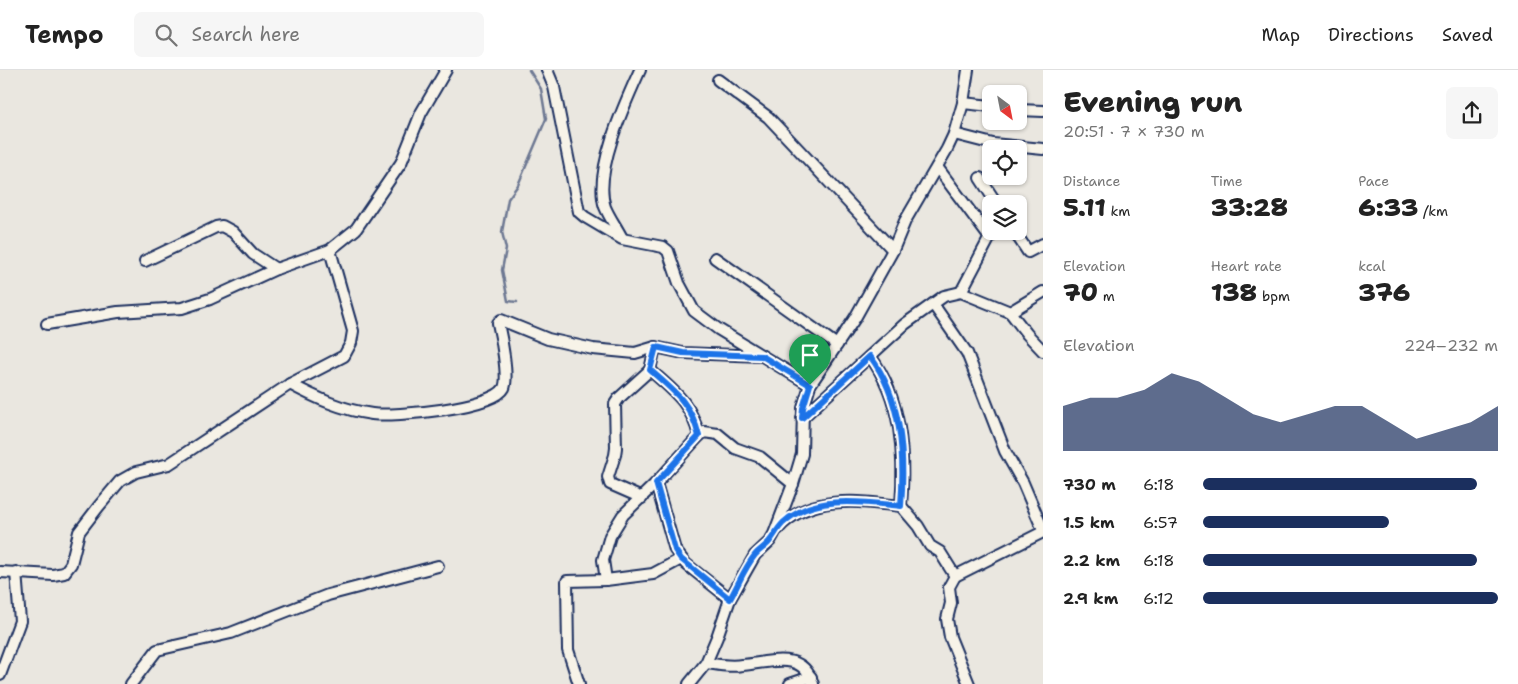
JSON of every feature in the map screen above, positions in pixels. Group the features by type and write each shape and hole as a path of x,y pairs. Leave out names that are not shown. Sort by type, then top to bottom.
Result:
{"street":[{"path":"47,324 118,312 182,308 210,299 276,269 330,250 356,229 401,163 421,113 446,70"},
{"path":"547,70 554,87 580,212 585,217 622,239 663,247 668,251 679,283 694,311 710,324 810,385"},
{"path":"622,239 605,207 601,184 618,119 640,70"},
{"path":"690,684 706,663 730,599 755,555 770,541 774,534 802,454 803,408 810,385 855,318 893,250 905,221 938,167 954,134 963,103 968,70"},
{"path":"718,80 768,117 893,250"},
{"path":"963,103 982,105"},
{"path":"1028,110 1043,111"},
{"path":"954,134 993,144 1043,149"},
{"path":"938,167 989,239 961,292"},
{"path":"980,178 991,195"},
{"path":"145,261 216,227 222,226 233,232 253,254 276,269"},
{"path":"1020,240 1028,252 1043,244"},
{"path":"0,572 53,575 64,573 71,564 79,532 120,481 136,472 169,464 290,384 344,356 351,343 353,331 330,250"},
{"path":"716,258 837,345"},
{"path":"802,418 905,324 944,296 961,292 1010,312 1043,352"},
{"path":"1010,312 1043,292"},
{"path":"933,304 967,353 1006,451 1023,484 1043,531 955,576 949,587 951,603 947,619 950,637 969,684"},
{"path":"290,384 326,403 372,414 394,414 445,409 476,403 501,392 505,384 503,352 498,323 502,320 548,339 594,349 636,354 645,349 656,347 683,353 762,356"},
{"path":"642,498 610,484 608,477 615,455 615,404 619,398 650,370 656,347"},
{"path":"870,356 886,384 899,426 904,472 901,506"},
{"path":"650,370 677,393 695,420 699,436"},
{"path":"606,580 603,560 610,536 624,515 704,432 718,434 735,448 760,457 793,484"},
{"path":"656,483 675,550 681,559 730,599"},
{"path":"774,534 783,523 799,511 823,504 860,502 901,506 918,526 930,546 940,552 955,576"},
{"path":"579,684 568,650 567,581 606,580 653,574 681,559"},
{"path":"131,684 157,650 231,633 328,595 438,566"},
{"path":"0,675 20,621 16,572"},
{"path":"706,663 723,666 786,660 798,663 808,671 812,680 790,684"}],"waterway":[{"path":"517,302 508,301 502,270 506,249 502,232 508,199 518,185 546,119 541,89 529,70"}],"route":[{"path":"656,347 683,353 762,356 810,385 805,398 802,418 870,356 886,384 899,426 904,472 901,506 838,502 799,511 783,523 770,541 755,555 730,599 686,564 675,550 656,483 699,436 695,420 677,393 650,370 656,347"}]}
